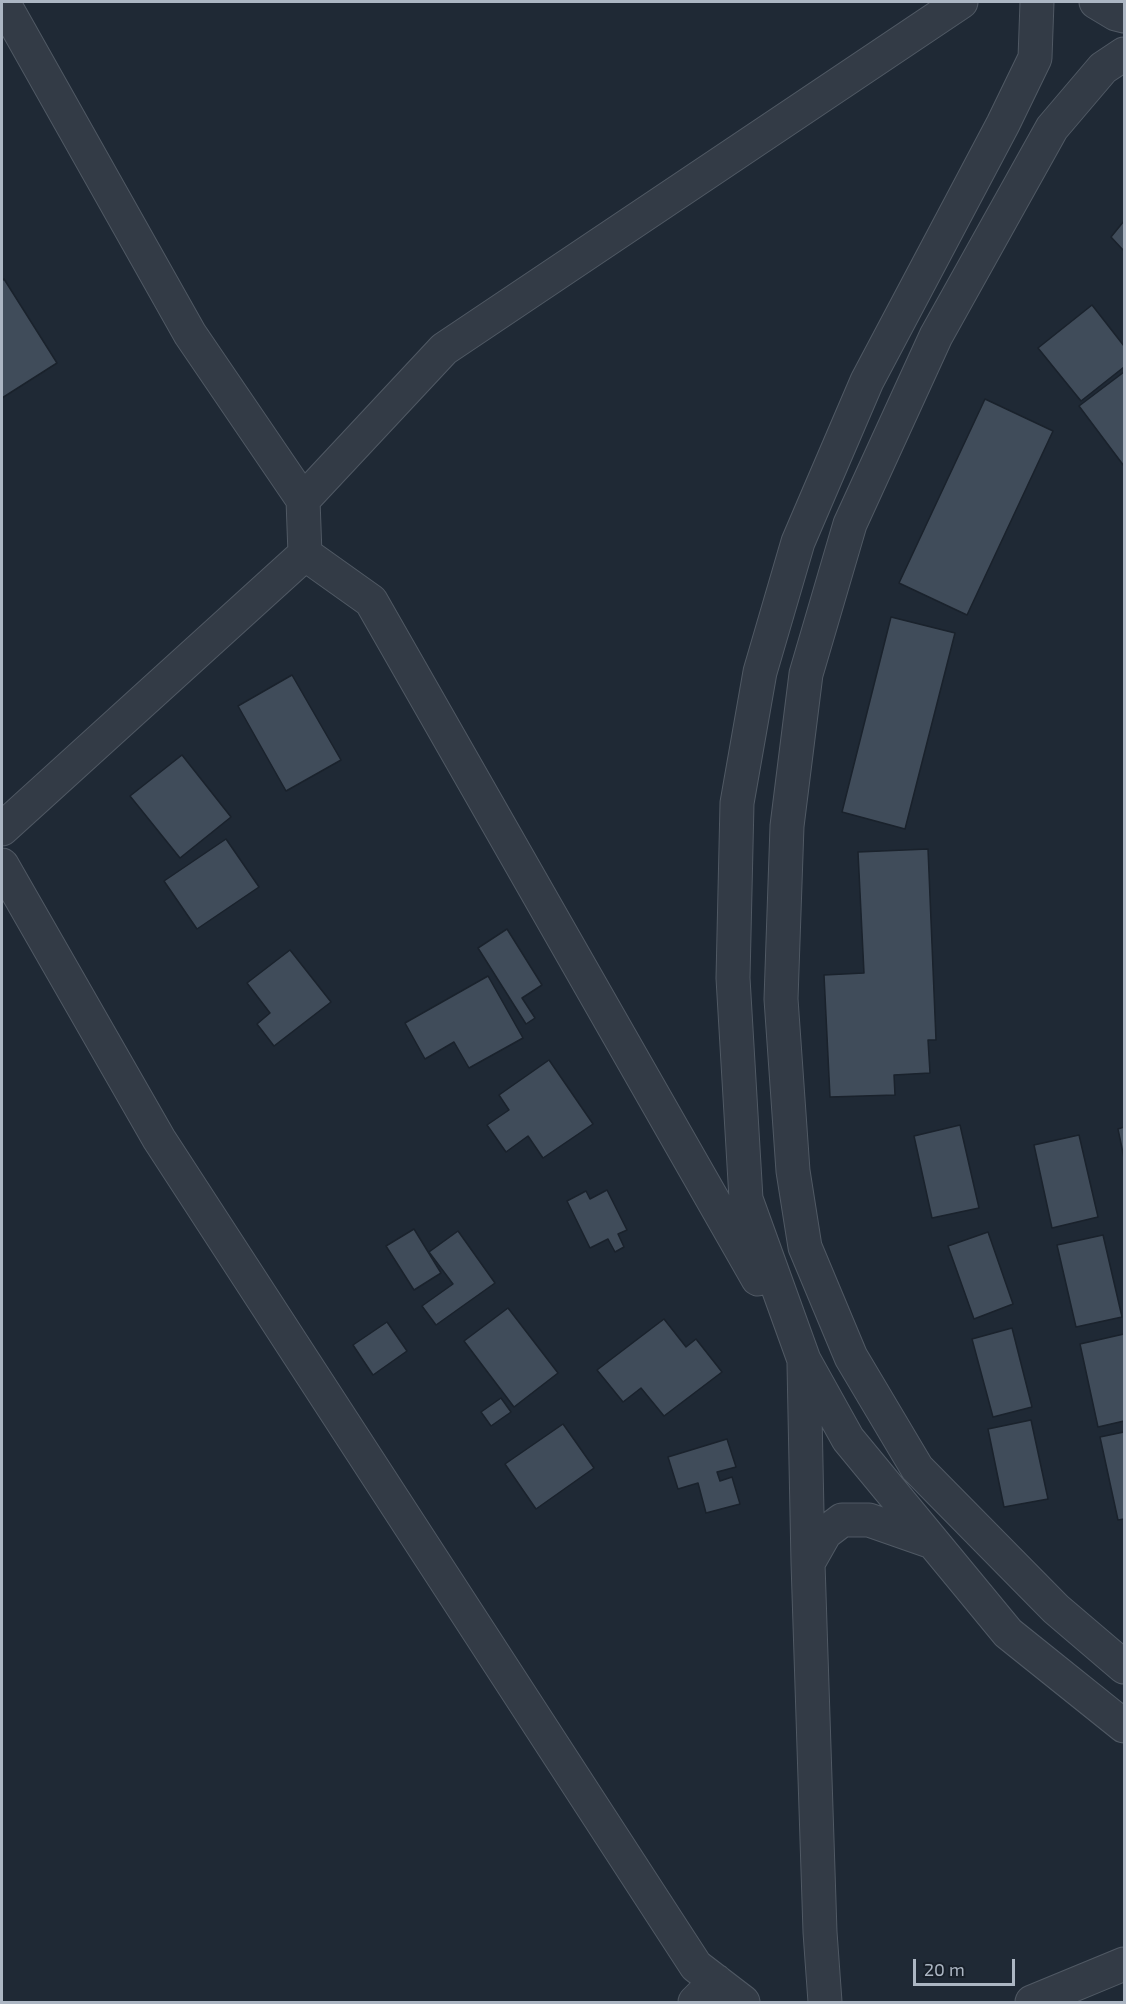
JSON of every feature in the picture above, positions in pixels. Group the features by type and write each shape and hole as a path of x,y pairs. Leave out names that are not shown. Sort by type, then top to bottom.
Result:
{"street":[{"path":"2,829 305,554 303,500 190,334 3,2"},
{"path":"303,500 444,350 962,2"},
{"path":"825,2002 820,1932 804,1360 746,1199 733,978 737,802 760,672 798,542 867,381 1003,124 1035,58 1037,2"},
{"path":"1096,2 1116,14 1125,16"},
{"path":"1125,54 1103,68 1052,128 936,336 850,524 806,674 787,826 781,999 793,1171 805,1247 851,1357 917,1468 1056,1609 1125,1667"},
{"path":"305,554 371,601 848,1439 1008,1632 1125,1726"},
{"path":"2,865 159,1139 696,1966 706,1992 743,2002"},
{"path":"808,1563 825,1533 842,1520 869,1520 933,1542"},
{"path":"1032,2002 1125,1964"}],"building":[{"path":"1124,221 1124,251 1111,237"},
{"path":"4,279 57,363 2,398 2,281"},
{"path":"1092,305 1124,346 1124,367 1081,401 1038,348"},
{"path":"1124,372 1124,466 1079,406"},
{"path":"985,399 1053,431 967,615 899,583"},
{"path":"891,617 955,633 905,829 842,812"},
{"path":"292,675 341,760 286,791 238,706"},
{"path":"182,755 231,817 180,858 130,796"},
{"path":"226,839 259,887 197,929 164,881"},
{"path":"928,849 936,1040 928,1040 930,1073 894,1075 895,1095 830,1097 824,975 864,973 858,852"},
{"path":"507,929 542,985 522,998 535,1018 526,1024 478,948"},
{"path":"290,950 331,1002 274,1046 257,1024 270,1013 247,983"},
{"path":"488,976 523,1038 469,1068 454,1042 425,1059 405,1023"},
{"path":"549,1060 593,1124 543,1158 528,1136 506,1152 487,1125 509,1110 499,1095"},
{"path":"960,1125 979,1208 932,1218 914,1136"},
{"path":"1124,1127 1124,1158 1118,1129"},
{"path":"1079,1135 1098,1217 1052,1228 1034,1145"},
{"path":"607,1190 627,1230 618,1234 624,1247 615,1252 608,1239 590,1248 567,1201 586,1191 590,1199"},
{"path":"414,1229 441,1273 414,1290 386,1246"},
{"path":"458,1231 495,1283 436,1325 422,1306 453,1284 429,1252"},
{"path":"988,1232 1013,1304 974,1319 948,1246"},
{"path":"1103,1235 1122,1317 1076,1327 1057,1245"},
{"path":"508,1308 558,1373 514,1407 464,1341"},
{"path":"664,1319 686,1347 696,1339 722,1372 664,1416 641,1388 623,1402 597,1370"},
{"path":"387,1322 407,1351 373,1375 353,1345"},
{"path":"1012,1328 1032,1407 993,1417 972,1339"},
{"path":"1124,1334 1124,1421 1098,1427 1080,1344"},
{"path":"501,1398 511,1412 491,1426 481,1412"},
{"path":"1031,1420 1048,1499 1004,1507 988,1429"},
{"path":"563,1424 594,1468 536,1509 505,1464"},
{"path":"1124,1432 1124,1519 1118,1520 1100,1437"},
{"path":"727,1439 736,1467 717,1472 720,1481 732,1477 740,1504 706,1513 698,1483 678,1489 668,1457"}]}
